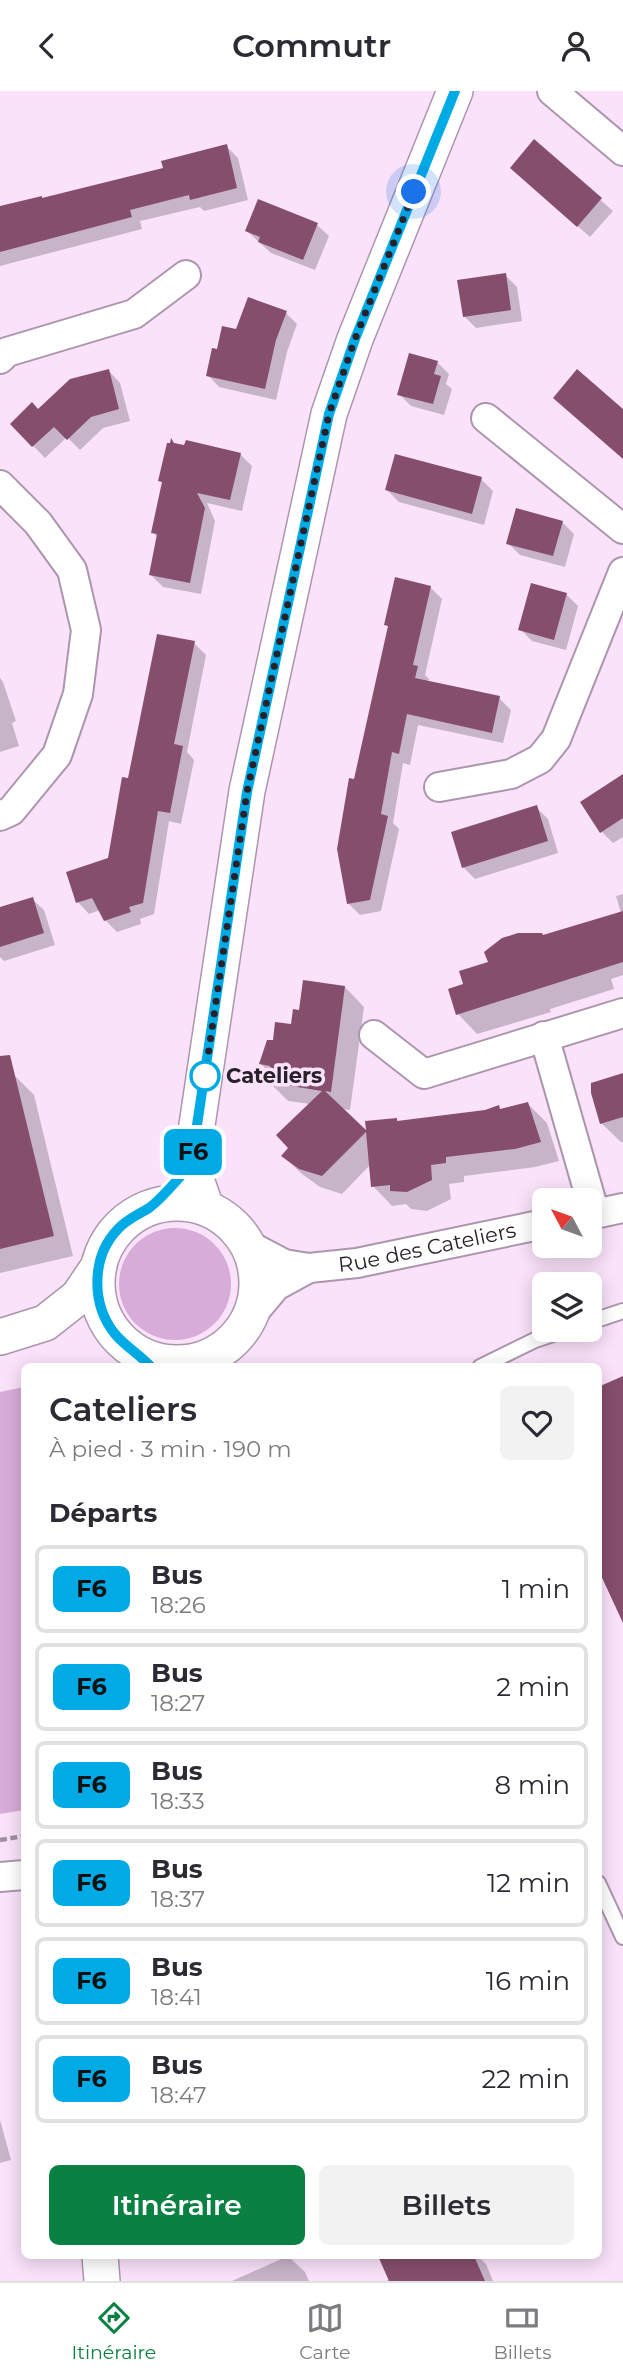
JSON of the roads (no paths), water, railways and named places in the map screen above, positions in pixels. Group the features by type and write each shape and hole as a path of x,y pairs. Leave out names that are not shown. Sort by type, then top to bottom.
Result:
{"street":[{"path":"206,1208 191,1165 247,792 329,414 355,339 455,91"},
{"path":"552,91 623,151"},
{"path":"0,359 7,352 134,314 186,275"},
{"path":"486,418 623,529"},
{"path":"0,485 38,523 72,571 86,630 78,694 57,755 10,811 0,816"},
{"path":"439,787 511,774 540,759 556,739 623,572"},
{"path":"374,1035 424,1074 623,1013"},
{"path":"544,1036 585,1188"},
{"path":"134,1350 99,1301 99,1266 106,1247 117,1230 150,1207 191,1165"},
{"path":"150,1207 178,1203 206,1208 223,1217 248,1245 255,1263 255,1301 248,1318 235,1338 216,1353 193,1363"},
{"path":"602,1213 623,1208"},
{"name":"Rue des Cateliers","path":"248,1245 284,1264 309,1268 357,1263 532,1227"},
{"path":"45,1323 78,1297 99,1266"},
{"name":"Rue des Cateliers","path":"248,1318 276,1286 309,1268"},
{"path":"0,1337 45,1323 102,1323 134,1350 164,1361 182,1363"},
{"path":"0,1877 21,1875"},
{"path":"100,2259 102,2281"}],"lane":[{"path":"602,1318 623,1311"},
{"path":"489,1363 532,1342"},
{"path":"602,1892 623,1937"}],"place":[{"name":"Cateliers","path":"205,1076"}]}
